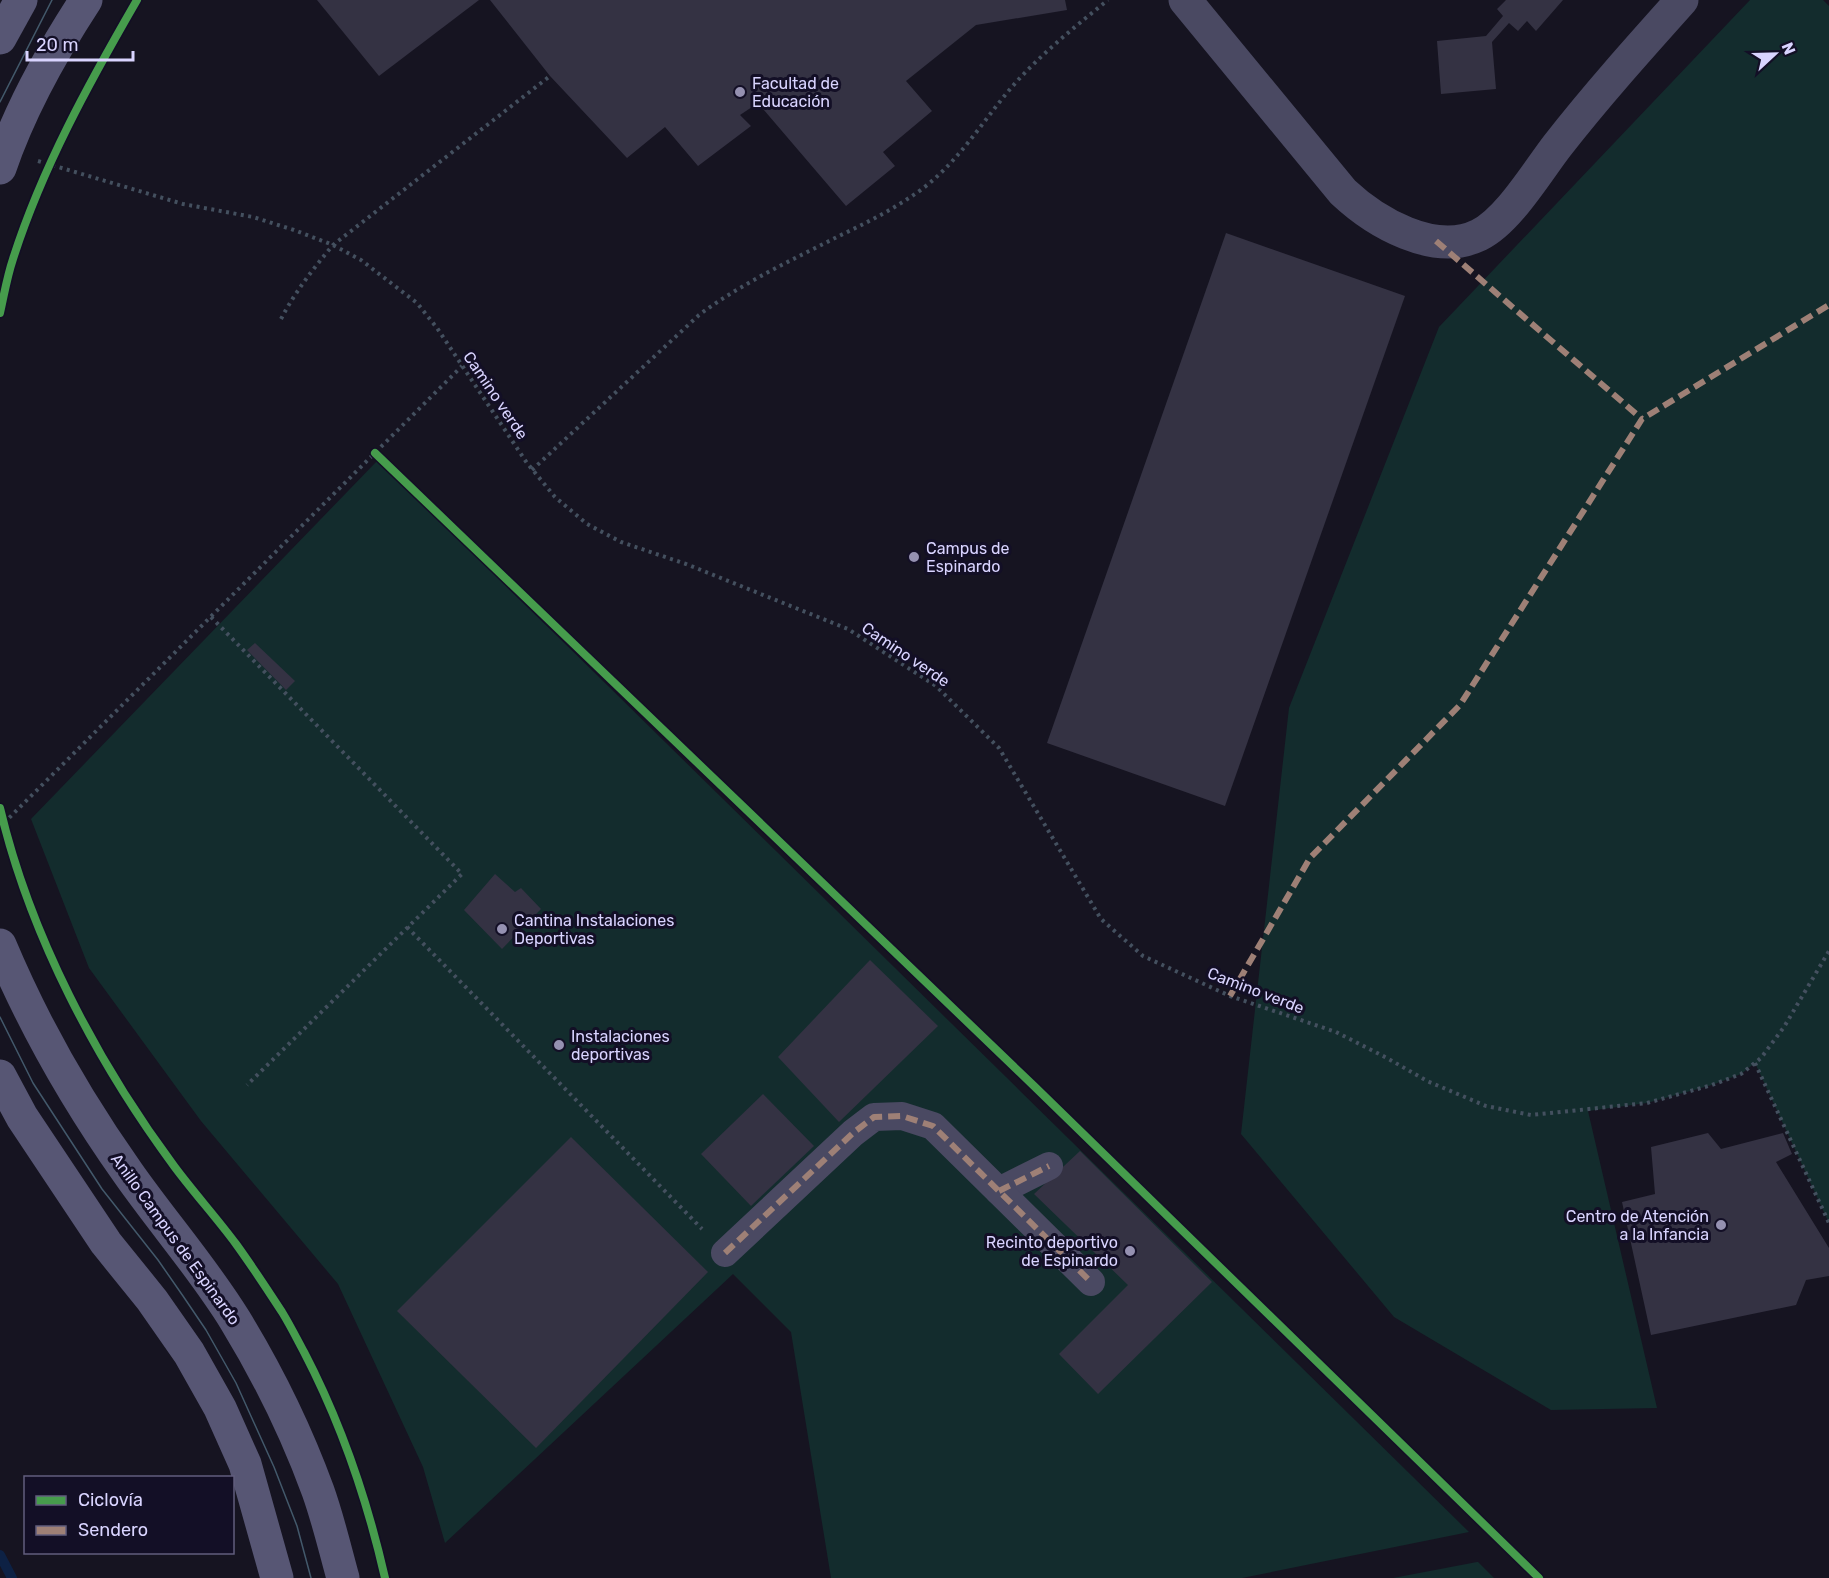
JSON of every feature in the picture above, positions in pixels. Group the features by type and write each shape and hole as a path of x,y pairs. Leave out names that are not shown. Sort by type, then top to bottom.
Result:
{"main road":[{"path":"0,38 21,0"},
{"path":"3,159 35,87 86,0"},
{"name":"Anillo Campus de Espinardo","path":"0,945 47,1046 72,1089 128,1173 203,1271 263,1368 300,1444 319,1493 343,1578"},
{"path":"0,1076 29,1127 106,1243 152,1300 189,1353 220,1408 245,1464 277,1578"}],"street":[{"path":"1185,0 1343,192 1359,207 1382,222 1410,235 1436,241 1471,238 1494,225 1609,83 1682,0"},
{"path":"725,1253 853,1133 874,1117 902,1116 933,1126 1091,1282"},
{"path":"999,1191 1049,1166"}],"path":[{"path":"532,470 711,306 791,260 891,210 924,187 951,163 1019,80 1052,46 1108,0"},
{"path":"281,319 310,271 333,245 550,76"},
{"path":"46,174 56,155"},
{"path":"7,834 3,820 212,617 462,366"},
{"path":"375,453 384,461"},
{"path":"212,617 462,874 248,1086"},
{"path":"407,927 725,1253"},
{"path":"1755,1063 1829,1223"}],"green space":[{"path":"1750,0 1823,0 1829,6 1829,1223 1755,1063 1741,1074 1712,1085 1647,1103 1588,1111 1657,1408 1551,1410 1394,1317 1241,1134 1289,708 1439,327"},
{"name":"Instalaciones deportivas","path":"378,460 1469,1532 1242,1578 831,1578 791,1332 733,1274 445,1543 423,1467 338,1284 201,1121 89,968 31,819"},
{"path":"1477,1562 1494,1578 1393,1578"}],"building":[{"path":"317,0 479,0 379,76"},
{"name":"Facultad de Educación","path":"490,0 1065,0 1067,10 976,25 906,81 932,111 883,152 895,166 846,206 758,103 740,115 751,126 698,166 665,127 627,158 550,76"},
{"path":"1506,0 1563,0 1536,31 1527,21 1518,31 1509,23 1492,42 1496,89 1441,94 1437,41 1486,36 1503,16 1497,9"},
{"path":"1226,233 1405,296 1225,806 1047,743"},
{"path":"255,643 295,681 286,690 247,650"},
{"name":"Cantina Instalaciones Deportivas","path":"495,874 515,892 521,888 541,909 502,949 464,910"},
{"path":"870,960 938,1026 839,1122 778,1057"},
{"path":"763,1094 814,1146 751,1206 701,1154"},
{"name":"Centro de Atención a la Infancia","path":"1708,1133 1721,1149 1783,1133 1792,1154 1776,1162 1829,1248 1829,1276 1806,1280 1796,1305 1651,1335 1622,1202 1655,1194 1651,1147"},
{"path":"571,1137 708,1272 536,1448 397,1311"},
{"path":"1080,1151 1212,1282 1098,1394 1059,1354 1128,1285 1034,1194"}],"waterway":[{"path":"0,1555 12,1578"}],"tram line":[{"path":"0,102 52,0"},
{"path":"0,1017 33,1083 102,1189 183,1296 206,1330 236,1383 274,1467 297,1526 311,1578"}],"marked path":[{"path":"1436,241 1642,419"},
{"path":"1230,996 1310,858 1460,705 1642,419 1829,305"},
{"path":"725,1253 853,1133 874,1117 902,1116 933,1126 1091,1282"},
{"path":"999,1191 1049,1166"}],"cycle path":[{"path":"0,313 11,266 52,159 84,94 137,0"},
{"path":"375,453 1034,1086 1539,1578"},
{"path":"0,808 29,903 69,996 93,1041 174,1166 254,1269 304,1352 330,1406 352,1462 385,1578"}],"place":[{"name":"Facultad de Educación","path":"740,92"},
{"name":"Campus de Espinardo","path":"914,557"},
{"name":"Cantina Instalaciones Deportivas","path":"502,929"},
{"name":"Instalaciones deportivas","path":"559,1045"},
{"name":"Centro de Atención a la Infancia","path":"1721,1225"},
{"name":"Recinto deportivo de Espinardo","path":"1130,1251"}]}
